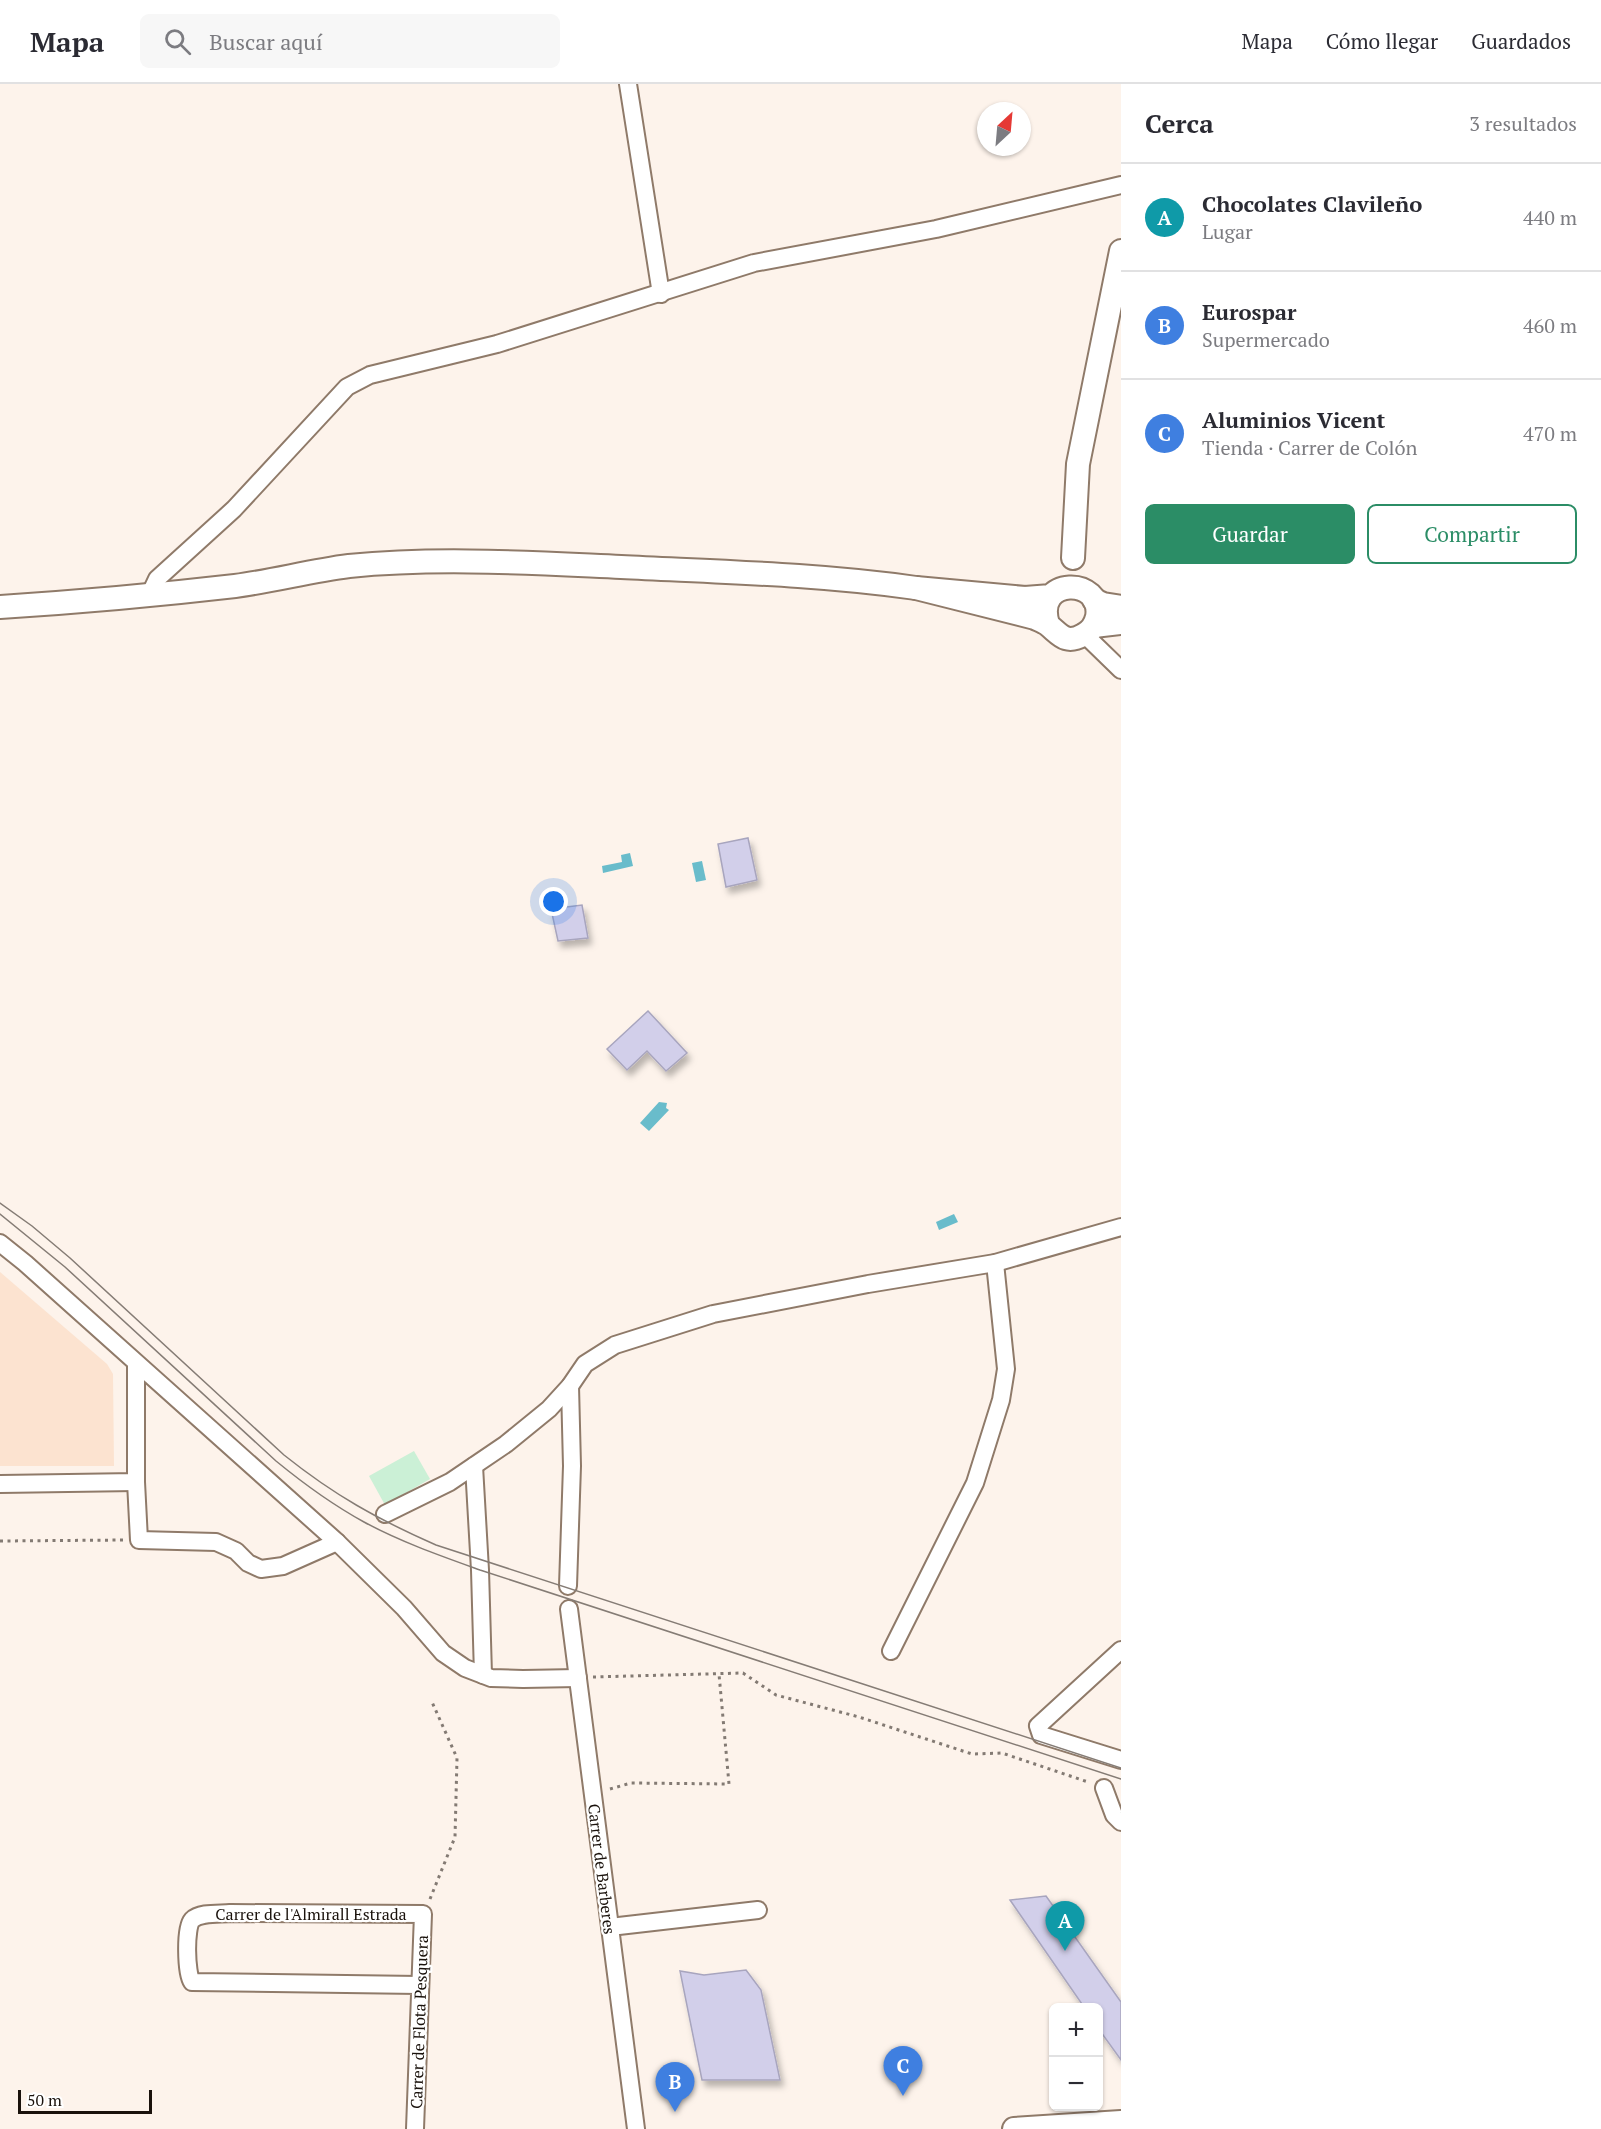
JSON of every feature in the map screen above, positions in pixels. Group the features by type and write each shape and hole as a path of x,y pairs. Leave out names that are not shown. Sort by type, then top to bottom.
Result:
{"main road":[{"path":"1089,630 1097,617 1072,594 1078,464 1121,251"},
{"path":"0,607 238,585 350,566 442,562 521,563 856,580 1025,598 1072,594 1121,607"},
{"path":"916,588 1011,610 1035,618 1047,624 1054,633 1064,638 1075,639 1089,630 1121,623"},
{"path":"1047,624 1045,610 1072,594"},
{"path":"1014,2129 1121,2122"}],"street":[{"path":"628,84 661,294"},
{"path":"150,594 157,579 234,509 341,394 358,380 370,375 497,344 754,263 936,229 1121,185"},
{"path":"1089,630 1121,670"},
{"path":"386,1514 450,1482 533,1423 570,1386 585,1364 615,1345 713,1314 868,1284 996,1263 1121,1227"},
{"path":"0,1243 337,1542 404,1608 442,1653 465,1668 491,1678 578,1678"},
{"path":"891,1651 975,1483 1001,1400 1006,1369 996,1263"},
{"path":"136,1364 136,1482 139,1540 216,1542 236,1551 248,1563 261,1569 283,1566 337,1542"},
{"path":"567,1586 572,1466 570,1386"},
{"path":"474,1466 483,1675"},
{"path":"0,1484 136,1482"},
{"name":"Carrer de Barberes","path":"569,1610 636,2129"},
{"path":"1121,1650 1038,1726 1041,1735 1121,1760"},
{"path":"1104,1788 1114,1815 1120,1819"},
{"path":"610,1927 758,1910"},
{"name":"Carrer de l'Almirall Estrada","path":"419,1985 192,1982 187,1967 189,1926 193,1919 203,1915 230,1913 423,1914"},
{"name":"Carrer de Flota Pesquera","path":"415,2129 423,1914"}],"path":[{"path":"0,1541 139,1540"},
{"path":"578,1678 743,1673 776,1695 860,1717 972,1754 1002,1753 1104,1788"},
{"path":"593,1793 630,1783 729,1784 719,1674"},
{"path":"423,1914 455,1837 457,1758 432,1702"}],"shaded area":[{"path":"0,1272 107,1364 113,1374 114,1466 0,1466"}],"green space":[{"path":"414,1451 430,1479 385,1505 369,1476"}],"water":[{"path":"630,853 633,866 603,873 602,866 622,862 621,855"},
{"path":"702,861 706,880 696,882 692,863"},
{"path":"659,1102 667,1103 666,1108 669,1110 649,1131 640,1123"},
{"path":"954,1214 958,1222 939,1230 936,1222"}],"building":[{"path":"748,838 757,880 726,887 718,844"},
{"path":"582,905 588,938 558,941 551,909"},
{"path":"648,1011 687,1053 666,1071 647,1051 627,1070 607,1049"},
{"path":"1046,1896 1121,2002 1121,2060 1103,2035 1103,2003 1081,2003 1010,1900"},
{"path":"746,1970 761,1990 780,2080 702,2080 680,1971 704,1975"}],"tram line":[{"path":"0,1203 70,1258 284,1455 339,1494 394,1526 436,1545 1121,1768"},
{"path":"0,1214 65,1267 276,1461 330,1501 378,1529 480,1570 1121,1779"}],"place":[{"name":"Chocolates Clavileño","path":"1065,1951"},
{"name":"Aluminios Vicent","path":"903,2096"},
{"name":"Eurospar","path":"675,2112"}]}
